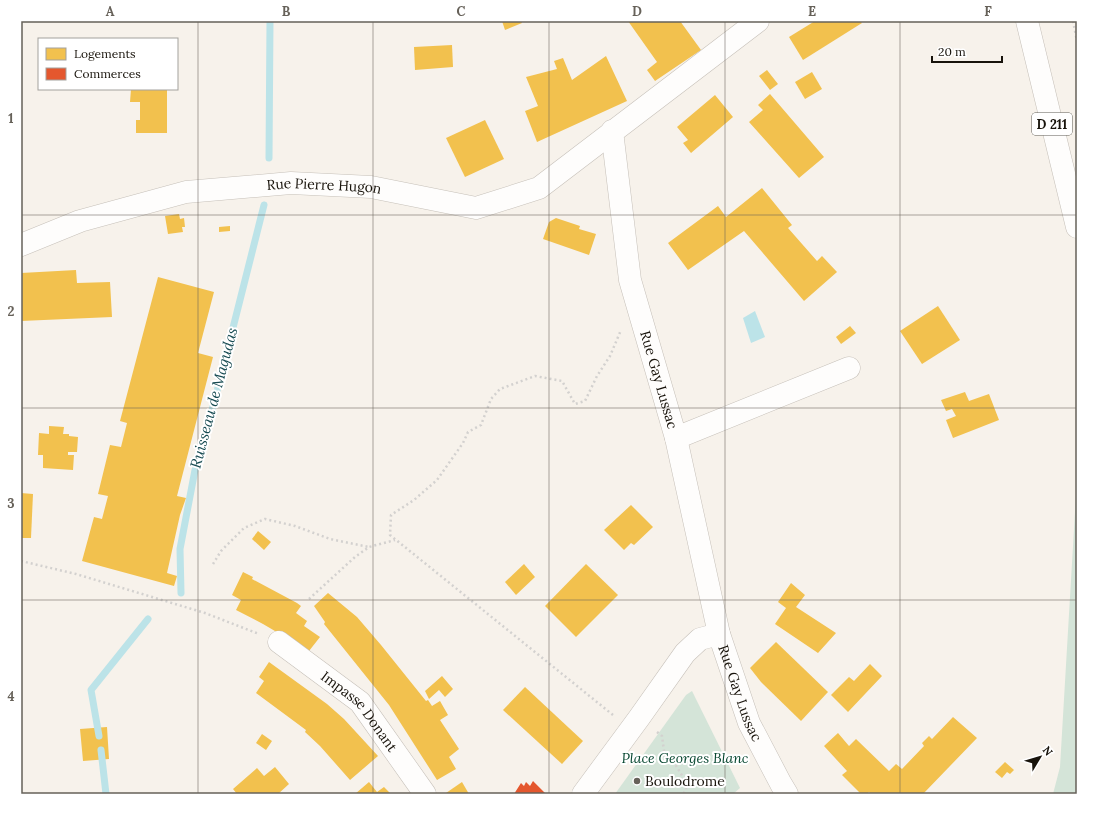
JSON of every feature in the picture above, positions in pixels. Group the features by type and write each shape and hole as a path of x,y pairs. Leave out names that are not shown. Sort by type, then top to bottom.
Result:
{"street":[{"path":"612,131 758,21"},
{"name":"D 211","path":"1027,21 1077,227"},
{"name":"Rue Pierre Hugon","path":"21,245 80,221 186,192 291,183 371,187 476,208 539,188 612,131"},
{"name":"Rue Gay Lussac","path":"612,131 630,280 676,438 719,634 749,723 787,794"},
{"path":"676,438 849,368"},
{"path":"583,794 685,653 700,639 719,634"},
{"name":"Impasse Donant","path":"279,642 360,702 425,794"}],"path":[{"path":"1073,21 1077,41"},
{"path":"638,307 620,332 610,356 597,376 585,401 575,404 562,381 535,376 500,389 491,399 481,425 468,432 437,480 414,500 391,515 390,535 635,723 662,736 664,751 672,759 686,782 686,790 683,794"},
{"path":"213,564 221,550 244,528 265,519 295,526 330,540 369,547"},
{"path":"309,599 355,557 369,547 396,540"},
{"path":"21,561 76,574 205,613 279,642"}],"green space":[{"path":"1077,478 1077,794 1053,794 1060,767"},
{"name":"Place Georges Blanc","path":"692,691 740,788 733,794 615,794 686,695"}],"water":[{"path":"755,311 765,337 751,343 743,318"}],"building: Logements":[{"path":"502,21 521,21 522,23 505,30"},
{"path":"628,21 680,21 701,50 655,81 647,70 657,62"},
{"path":"815,21 860,21 862,23 803,60 789,37"},
{"path":"452,45 453,67 415,70 414,47"},
{"path":"606,56 627,101 537,142 525,111 538,106 526,77 557,69 554,61 563,58 572,80"},
{"path":"767,70 778,84 770,90 759,76"},
{"path":"812,72 822,89 805,99 795,82"},
{"path":"131,90 167,90 167,133 136,133 136,120 140,120 140,102 130,102"},
{"path":"770,94 824,157 799,178 749,122 763,110 758,105"},
{"path":"715,95 733,117 691,153 683,143 688,140 677,127"},
{"path":"485,120 504,159 465,177 446,138"},
{"path":"762,188 792,225 788,228 817,261 822,256 837,272 804,301 744,231 688,270 668,243 718,206 726,217"},
{"path":"179,214 180,219 184,218 185,227 182,227 183,232 168,234 165,216"},
{"path":"556,218 580,226 579,229 596,234 589,255 543,239 549,222"},
{"path":"230,226 230,231 219,232 219,227"},
{"path":"76,270 77,283 110,282 112,317 21,321 21,273"},
{"path":"158,277 214,292 198,353 213,357 177,496 186,498 180,515 167,573 177,576 174,586 82,561 94,517 102,519 108,496 98,494 110,445 121,447 127,423 120,421"},
{"path":"938,306 960,340 922,364 900,331"},
{"path":"850,326 856,333 841,344 836,337"},
{"path":"965,392 969,401 989,394 999,420 953,438 946,420 956,416 952,409 946,411 941,400"},
{"path":"49,426 64,427 63,434 78,437 77,452 68,452 68,455 74,455 73,470 43,468 43,455 38,455 39,433 49,434"},
{"path":"21,493 33,494 31,538 21,538"},
{"path":"631,505 653,527 634,545 631,543 624,550 604,530"},
{"path":"258,531 271,542 264,550 252,539"},
{"path":"524,564 535,577 516,595 505,582"},
{"path":"586,564 618,595 576,637 545,606"},
{"path":"243,572 253,577 252,579 301,606 296,613 307,621 304,626 320,637 309,651 236,610 241,600 232,595"},
{"path":"791,583 805,595 796,607 836,633 818,653 775,624 786,608 778,602"},
{"path":"328,593 357,617 426,701 428,700 432,706 440,701 448,715 440,720 459,749 449,757 456,769 437,780 389,705 324,624 325,622 314,606"},
{"path":"776,642 828,692 801,721 761,682 750,668"},
{"path":"269,662 327,704 344,719 378,756 350,780 320,746 305,732 306,730 256,693 264,681 259,677"},
{"path":"870,664 882,676 848,712 831,695 849,677 854,681"},
{"path":"442,676 453,689 445,697 439,690 429,699 425,691"},
{"path":"525,687 583,741 562,764 503,710"},
{"path":"953,717 977,738 923,794 871,794 869,792 867,794 861,794 842,775 847,771 824,746 838,733 849,746 856,739 889,771 896,764 902,769 924,746 922,743 929,736 932,739"},
{"path":"107,727 109,759 83,761 80,729"},
{"path":"262,734 272,741 266,750 256,743"},
{"path":"1005,762 1014,770 1010,774 1007,772 1002,778 995,772"},
{"path":"275,767 289,784 278,794 237,794 233,789 257,768 264,776"},
{"path":"369,782 377,792 384,787 391,794 355,794"},
{"path":"462,782 469,794 446,794 446,793"}],"building: Commerces":[{"path":"533,781 546,794 514,794 521,783 524,786 526,782 530,786"}],"waterway":[{"name":"Ruisseau de Magudas","path":"269,158 270,21"},
{"name":"Ruisseau de Magudas","path":"181,593 180,549 195,470 214,403 264,205"},
{"name":"Ruisseau de Magudas","path":"99,736 91,690 148,619"},
{"name":"Ruisseau de Magudas","path":"101,750 106,794"}],"place":[{"name":"Boulodrome","path":"637,781"}]}
